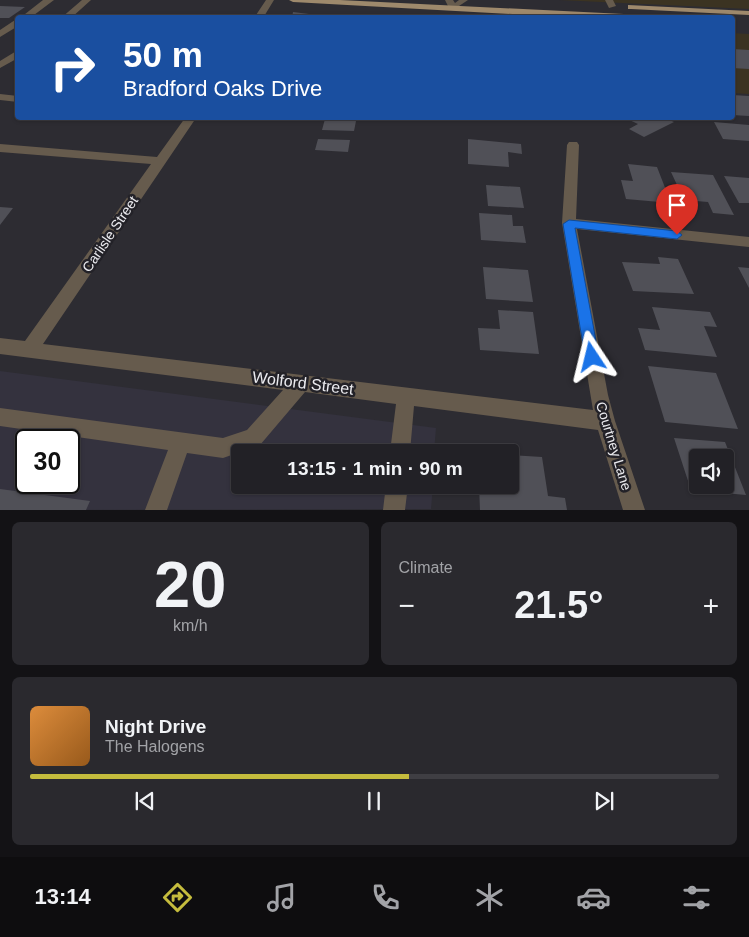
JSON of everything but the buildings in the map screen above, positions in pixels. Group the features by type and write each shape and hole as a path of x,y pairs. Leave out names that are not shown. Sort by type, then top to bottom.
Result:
{"main road":[{"path":"294,0 451,4 603,15"},
{"path":"608,4 749,13"}],"street":[{"path":"28,15 50,0 48,0"},
{"path":"69,15 87,0"},
{"path":"260,15 270,0"},
{"path":"451,4 464,0"},
{"path":"0,34 15,24"},
{"path":"0,65 15,55"},
{"path":"0,97 15,99"},
{"name":"Carlisle Street","path":"29,350 189,120"},
{"name":"Courtney Lane","path":"573,145 569,224 605,421 634,510"},
{"path":"0,148 160,161"},
{"path":"569,224 749,242"},
{"name":"Wolford Street","path":"0,346 605,421"},
{"path":"0,417 223,448 254,438 301,383"},
{"path":"401,444 406,396"},
{"path":"156,510 181,442"},
{"path":"394,510 396,494"}],"shaded area":[{"path":"559,0 749,0 749,9"},
{"path":"735,33 749,34 749,94 735,93"},
{"path":"0,371 436,428 435,444 231,444 231,494 432,494 431,509 0,510"}],"route":[{"path":"592,357 569,224 677,235"}]}
